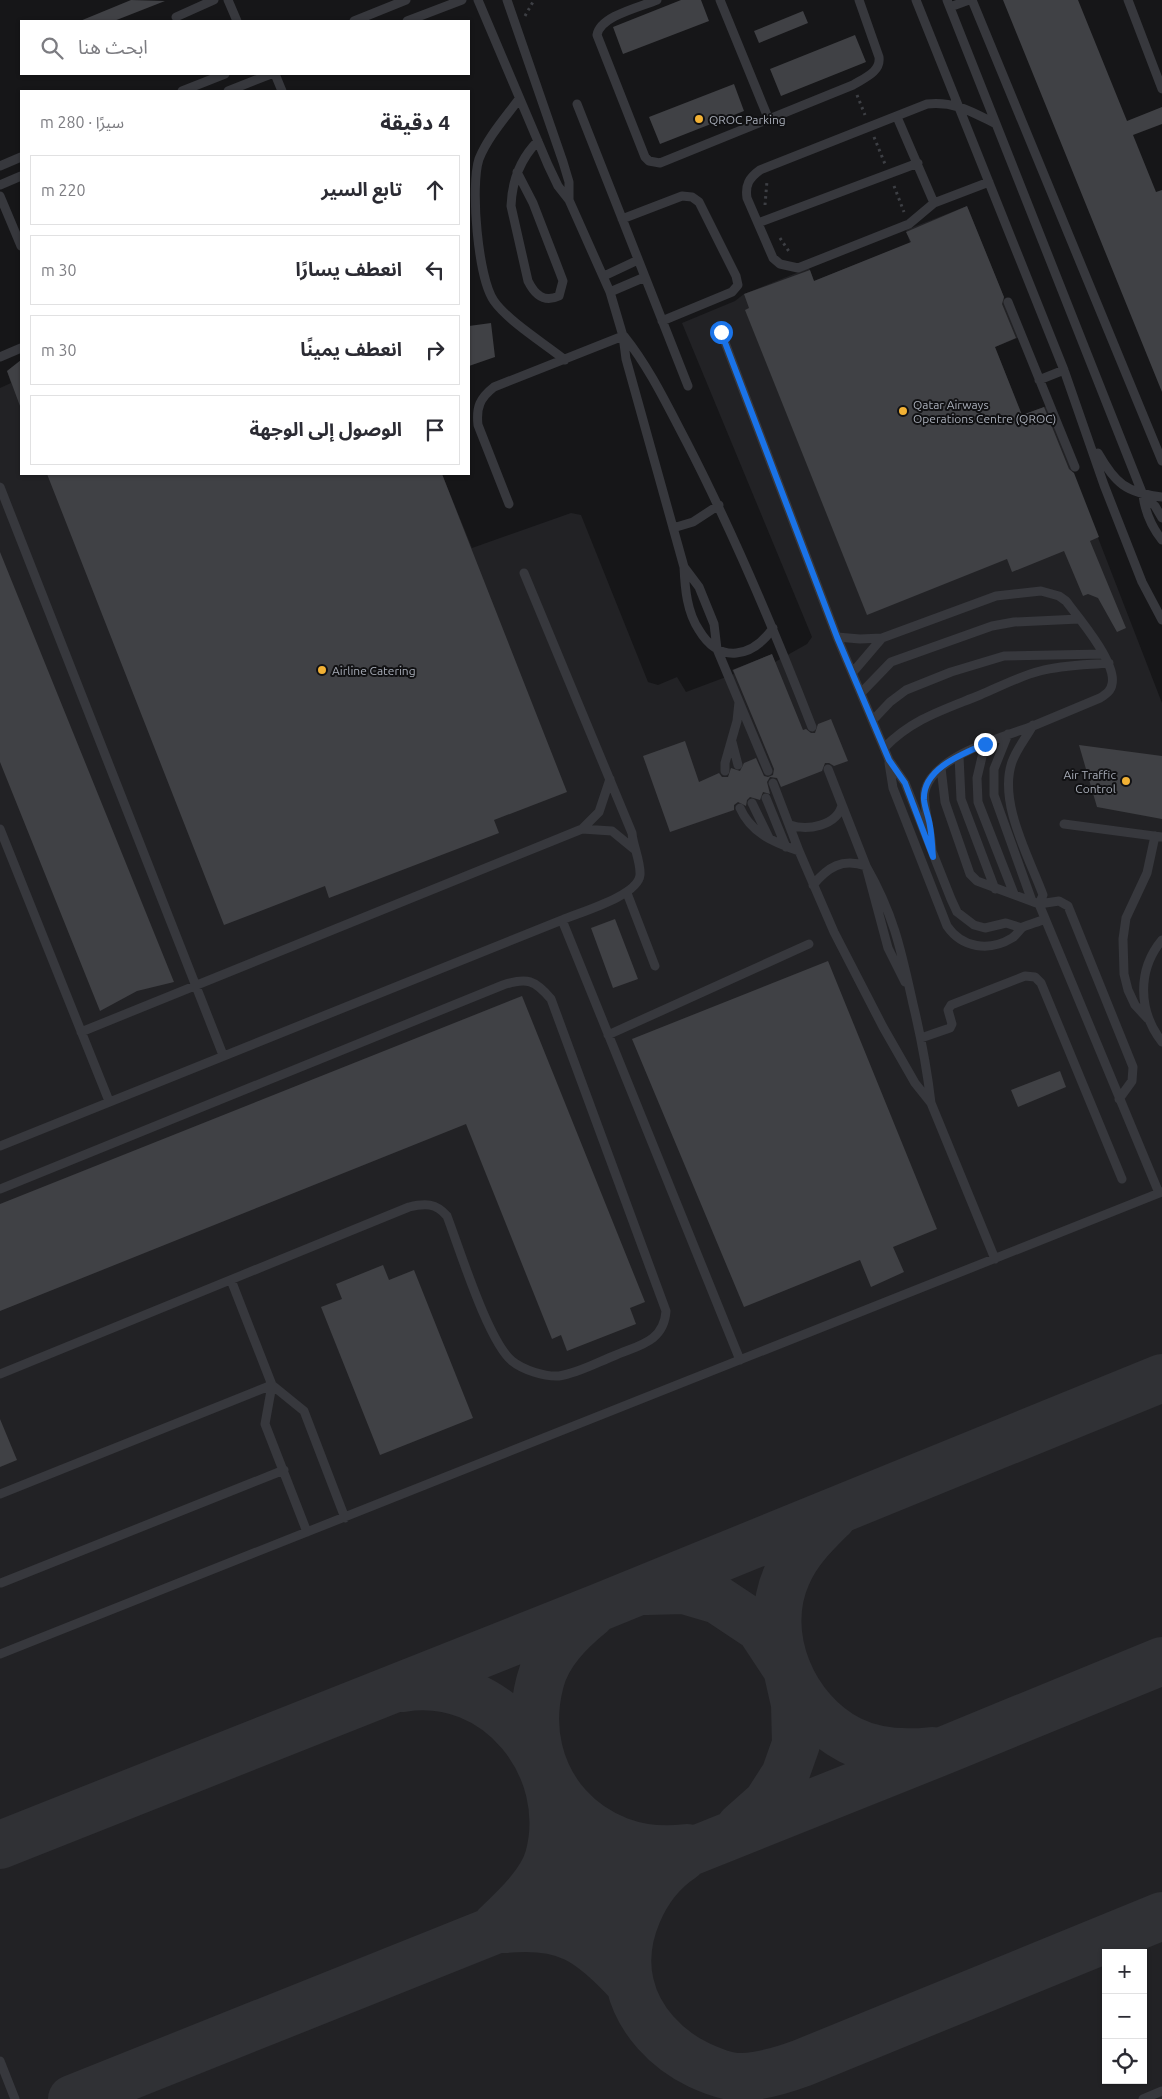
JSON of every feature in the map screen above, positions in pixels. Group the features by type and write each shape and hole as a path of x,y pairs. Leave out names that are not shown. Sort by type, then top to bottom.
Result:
{"lane":[{"path":"176,17 214,0"},
{"path":"228,0 237,20"},
{"path":"356,20 406,0"},
{"path":"410,20 462,0"},
{"path":"478,0 558,186 569,200 610,292 624,336 626,359 684,567 685,594 699,631 717,649 741,653 752,650 763,643 773,628"},
{"path":"507,0 563,162 569,182 569,200"},
{"path":"657,0 605,21 601,24 597,34 645,157 660,163 853,85 876,71 880,62 859,0"},
{"path":"720,0 770,120"},
{"path":"916,0 1064,370 1104,485 1142,582 1162,620"},
{"path":"1162,461 970,0 949,3 1143,495 1145,508 1151,524 1162,540"},
{"path":"1128,0 1162,89"},
{"path":"185,90 222,75"},
{"path":"274,75 281,90"},
{"path":"230,90 260,76"},
{"path":"519,99 487,143 476,170 474,189 482,270 486,285 503,312 565,360"},
{"path":"989,182 934,203 909,224 798,268 780,264 773,258 747,198 746,190 748,182 753,175 764,169 927,104 944,102 959,106 996,124"},
{"path":"577,104 688,386"},
{"path":"897,117 934,203"},
{"path":"517,172 533,203 563,281 559,296 552,299 543,298 533,292 528,281 511,206 517,172 522,160 538,141"},
{"path":"0,166 20,157"},
{"path":"758,223 918,164"},
{"path":"0,185 20,176"},
{"path":"0,196 20,244"},
{"path":"622,219 682,196 692,196 699,202 736,276 738,285 732,292 662,321"},
{"path":"604,276 638,260"},
{"path":"610,292 645,277"},
{"path":"1008,302 1075,467"},
{"path":"721,332 837,637 862,692 889,760 905,783 951,899 964,919 974,925 985,928 1006,924 1022,928"},
{"path":"509,504 478,425 479,403 494,387 624,336"},
{"path":"624,336 637,352 659,390 719,505 773,628 812,727"},
{"path":"0,357 20,348"},
{"path":"1039,380 1064,370"},
{"path":"1087,433 1115,481 1143,495 1155,506 1162,518"},
{"path":"0,486 223,1055"},
{"path":"1143,495 1162,497"},
{"path":"673,528 693,522 719,505"},
{"path":"684,567 699,588 714,624 717,649 768,771"},
{"path":"0,1146 562,920 635,888 640,876 632,833 524,573"},
{"path":"837,637 860,640 882,638 996,596 1018,592 1041,591 1059,596 1079,619 1109,663 1113,680 1108,693 959,756 929,779 924,791 924,801 932,837 933,857"},
{"path":"862,692 892,662 992,626 1014,622 1079,619"},
{"path":"853,672 882,638"},
{"path":"873,720 890,702 906,690 951,672 1004,656 1103,654"},
{"path":"884,748 895,736 919,720 1015,680 1040,671 1064,666 1109,663"},
{"path":"725,771 739,701"},
{"path":"1033,725 1018,748 1012,763 1009,802 1043,895 1036,903"},
{"path":"0,1654 1161,1192 1119,1100 1045,919 1036,903 994,795 994,769 1008,734"},
{"path":"732,742 738,766"},
{"path":"985,744 977,778 978,802 1014,894"},
{"path":"959,756 961,799 995,889"},
{"path":"889,760 893,788 947,926 954,936 970,945 989,946 1012,938 1022,928 1045,919"},
{"path":"941,768 947,810 970,874 977,881 995,889 1036,903 1064,902 1073,918 1133,1067 1132,1081 1119,1100"},
{"path":"828,769 866,866 888,948 911,994"},
{"path":"81,1032 194,984 582,829 599,812 610,779"},
{"path":"773,783 790,825 798,852 834,932 883,1027 915,1083 931,1103"},
{"path":"766,798 786,847"},
{"path":"752,803 769,838"},
{"path":"790,825 800,828 819,825 836,816 842,805"},
{"path":"740,808 749,825 769,838 798,852"},
{"path":"1064,824 1159,837 1146,873 1126,918 1123,939 1124,974 1128,990 1135,1005 1148,1019 1162,1042"},
{"path":"0,829 109,1101"},
{"path":"582,829 612,831 634,848"},
{"path":"812,884 825,871 835,865 852,862 866,866 884,898 899,939 921,1038 931,1103 995,1259"},
{"path":"627,893 655,966"},
{"path":"562,920 740,1360"},
{"path":"1148,1019 1144,1004 1144,974 1149,960 1162,940"},
{"path":"608,1035 809,944"},
{"path":"921,1038 950,1028 952,1024 948,1010 951,1005 1025,976 1035,977 1042,983 1122,1179"},
{"path":"0,1189 503,985 517,980 530,981 540,986 550,999 666,1311 665,1322 660,1332 648,1341 572,1373 557,1376 524,1369 513,1362 495,1338 447,1216 441,1209 427,1204 409,1207 0,1374"},
{"path":"230,1280 272,1385 304,1411 345,1518"},
{"path":"272,1385 265,1424 307,1532"},
{"path":"0,1494 272,1385"},
{"path":"0,1584 284,1470"},
{"path":"0,2060 16,2099"},
{"path":"1143,2099 1162,2091"}],"path":[{"path":"853,85 909,224"}],"shaded area":[{"path":"967,206 1020,337 995,347 1022,415 1047,406 1162,703 1162,2099 0,2099 0,388 11,383 7,371 20,361 20,475 442,475 472,548 571,513 581,515 648,682 658,685 677,677 686,692 734,674 732,670 772,654 775,662 807,644 812,637 682,323 735,301 744,294 809,268 814,281 910,243 906,230"}],"building":[{"path":"131,0 165,1 117,20 82,20"},
{"path":"681,0 701,0 709,21 623,54 613,27"},
{"path":"1003,0 1078,0 1127,121 1162,107 1162,124 1133,135 1156,192 1162,190 1162,392"},
{"path":"803,11 808,23 759,43 754,31"},
{"path":"855,35 866,62 781,96 770,69"},
{"path":"734,84 744,111 660,144 649,117"},
{"name":"Qatar Airways Operations Centre (QROC)","path":"967,206 1004,297 1002,304 1016,338 995,347 1022,415 1044,407 1069,469 1074,473 1099,537 1090,541 1126,628 1117,632 1098,598 1088,594 1083,596 1064,551 1012,572 1007,559 867,615 745,310 749,308 744,294 810,270 814,281 911,242 906,232"},
{"path":"491,323 495,357 470,366 470,326"},
{"path":"20,361 20,406 7,371"},
{"name":"Airline Catering","path":"47,475 442,475 567,792 494,820 499,833 329,898 325,886 224,925"},
{"path":"0,552 174,982 137,991 100,1011 0,762"},
{"path":"772,654 803,730 806,729 811,733 815,733 818,724 831,719 848,761 834,766 825,763 822,771 781,787 777,778 770,777 767,782 770,794 763,792 760,800 750,797 747,800 746,806 738,802 734,805 734,810 670,832 643,756 685,741 699,782 719,773 722,777 728,777 731,768 740,771 744,763 756,758 764,776 773,775 774,769 733,670"},
{"name":"Air Traffic Control","path":"1079,745 1162,756 1162,819 1097,807"},
{"path":"615,919 638,979 613,988 591,928"},
{"path":"828,961 937,1229 893,1247 904,1272 871,1287 860,1260 744,1307 632,1039"},
{"path":"522,996 645,1302 630,1308 636,1324 567,1351 561,1335 552,1339 466,1124 0,1311 0,1204"},
{"path":"1060,1071 1066,1087 1018,1107 1011,1090"},
{"path":"383,1265 389,1280 414,1270 473,1418 380,1455 321,1307 342,1299 336,1284"},
{"path":"0,1419 17,1460 0,1467"}],"taxiway":[{"path":"0,1845 600,1607 1162,1378"},
{"path":"833,1516 807,1543 796,1558 787,1575 780,1598 777,1622 780,1646 787,1669 798,1691 812,1710 830,1727 850,1740 879,1750 932,1751"},
{"path":"647,1591 684,1590 718,1600 760,1628 787,1669 795,1704 796,1744 785,1775 767,1803 740,1827"},
{"path":"592,1613 560,1643 543,1671 540,1682 535,1717 539,1750 550,1780 567,1805 591,1826 619,1841 652,1848 687,1848"},
{"path":"72,2099 945,1750 1162,1661"},
{"path":"402,1688 437,1687 468,1695 497,1711 520,1733 538,1760 550,1790 553,1823 549,1857 534,1886 496,1926"},
{"path":"505,1929 544,1929 560,1932 575,1938 602,1956 630,1984 544,1769"},
{"path":"682,1858 656,1882 638,1913 628,1948 630,1984 640,2010 665,2042 687,2059 715,2072 732,2076 743,2077 766,2074 802,2063 1162,1916"}],"place":[{"name":"QROC Parking","path":"699,119"},
{"name":"Qatar Airways Operations Centre (QROC)","path":"903,411"},
{"name":"Airline Catering","path":"322,670"},
{"name":"Air Traffic Control","path":"1126,781"}],"route":[{"path":"721,332 837,637 862,692 889,760 905,783 933,857 932,837 924,801 924,791 929,779 959,756 985,744"}]}
